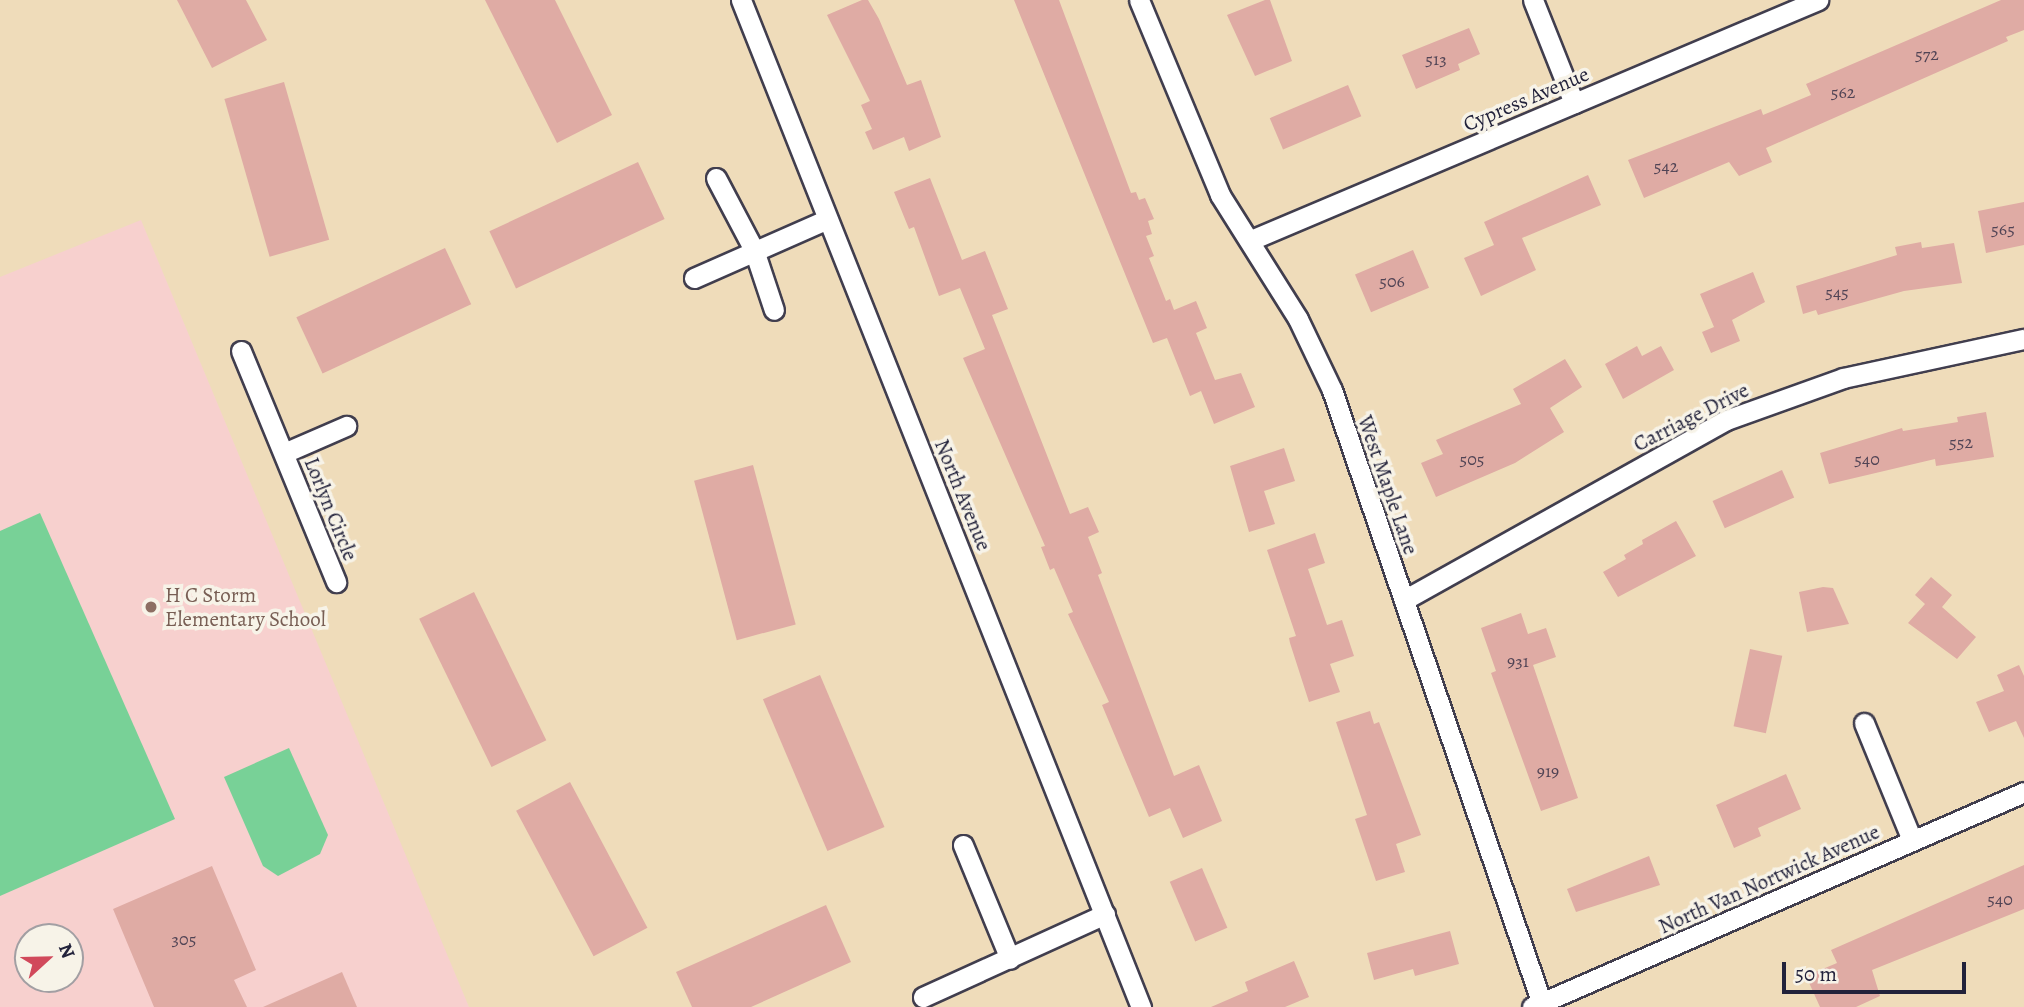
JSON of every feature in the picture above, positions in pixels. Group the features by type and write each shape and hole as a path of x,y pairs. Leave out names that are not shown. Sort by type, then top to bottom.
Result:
{"street":[{"name":"North Avenue","path":"741,0 1141,1007"},
{"name":"West Maple Lane","path":"1139,0 1220,195 1251,240 1317,354 1404,600 1539,1006"},
{"path":"1533,0 1574,103"},
{"name":"Cypress Avenue","path":"1251,240 1818,0"},
{"path":"716,178 754,250 774,310"},
{"path":"694,278 828,219"},
{"name":"Carriage Drive","path":"1404,600 1726,420 1843,378 2024,340"},
{"name":"Lorlyn Circle","path":"241,351 336,582"},
{"name":"Lorlyn Circle","path":"284,453 346,426"},
{"path":"1864,723 1912,840"},
{"name":"North Van Nortwick Avenue","path":"1539,1006 2024,792"},
{"path":"963,845 1010,959"},
{"path":"923,998 1105,914"}],"shaded area":[{"name":"H C Storm Elementary School","path":"141,220 469,1007 0,1007 0,277"}],"green space":[{"path":"40,513 175,819 0,896 0,531"},
{"path":"289,748 328,835 320,854 278,876 263,866 224,777"}],"building":[{"path":"177,0 246,0 267,40 212,68"},
{"path":"485,0 555,0 612,115 557,143"},
{"path":"868,0 879,19 907,85 921,80 941,137 909,151 904,137 873,150 865,132 872,129 861,105 870,101 827,15"},
{"path":"1014,0 1059,0 1131,193 1136,192 1139,200 1145,198 1154,219 1148,221 1152,234 1146,236 1154,256 1149,258 1166,301 1170,299 1174,310 1196,301 1207,328 1196,333 1215,380 1241,373 1255,407 1214,424 1201,391 1190,396 1167,338 1153,343"},
{"path":"1270,0 1292,61 1255,76 1227,15"},
{"path":"2001,0 2024,0 2024,30 2006,37 2008,41 1766,148 1772,162 1739,176 1729,162 1644,198 1628,160 1761,109 1763,115 1811,95 1806,84"},
{"path":"1469,28 1480,54 1458,64 1460,70 1416,89 1402,55"},
{"path":"284,82 329,240 270,257 224,99"},
{"path":"1348,85 1361,116 1283,150 1270,118"},
{"path":"638,162 665,219 516,288 489,231"},
{"path":"1588,175 1601,205 1522,238 1536,270 1481,296 1464,258 1494,245 1484,222"},
{"path":"930,178 962,260 985,251 1008,309 992,315 1070,514 1088,507 1099,532 1088,537 1102,573 1098,575 1174,776 1199,765 1222,821 1183,838 1170,808 1149,817 1102,705 1109,702 1068,614 1073,612 1054,568 1050,570 1041,547 1045,546 963,358 985,349 960,288 939,296 914,227 909,229 894,192"},
{"path":"2024,202 2024,245 1986,253 1978,211"},
{"path":"1921,242 1922,248 1954,243 1962,283 1904,291 1818,315 1816,310 1803,314 1796,286 1897,255 1895,247"},
{"path":"445,248 471,304 323,374 296,317"},
{"path":"1413,250 1429,288 1371,312 1355,275"},
{"path":"1753,272 1765,302 1732,320 1740,341 1711,353 1702,332 1714,327 1700,294"},
{"path":"1637,346 1642,356 1661,346 1674,370 1623,399 1605,364"},
{"path":"1565,359 1582,387 1550,408 1564,432 1515,463 1436,497 1421,463 1443,454 1436,440 1521,404 1513,389"},
{"path":"1986,412 1994,457 1936,466 1935,459 1829,484 1820,453 1902,428 1903,431 1958,422 1957,417"},
{"path":"1284,448 1295,481 1264,491 1275,524 1249,532 1230,466"},
{"path":"753,465 796,624 737,640 694,481"},
{"path":"1782,470 1794,497 1725,528 1713,501"},
{"path":"1676,521 1696,556 1618,597 1603,572 1626,559 1624,555 1643,544 1642,540"},
{"path":"1315,533 1325,563 1308,569 1327,625 1342,620 1354,656 1330,664 1340,692 1309,702 1289,638 1296,636 1267,550"},
{"path":"1931,577 1952,595 1942,607 1976,637 1957,659 1908,623 1925,604 1915,595"},
{"path":"1823,587 1833,588 1849,624 1807,632 1799,592"},
{"path":"474,592 546,740 492,767 419,619"},
{"path":"1521,613 1528,634 1546,628 1556,657 1533,665 1578,798 1541,811 1491,673 1496,671 1481,628"},
{"path":"1750,649 1782,656 1766,733 1734,726"},
{"path":"2019,665 2024,676 2024,738 2016,721 1989,732 1976,702 2004,691 1997,675"},
{"path":"820,675 884,827 827,851 763,699"},
{"path":"1370,711 1374,724 1379,722 1421,835 1396,844 1405,872 1376,881 1355,819 1367,815 1336,722"},
{"path":"1786,774 1801,809 1758,828 1761,836 1734,848 1716,805"},
{"path":"570,782 647,928 594,956 516,811"},
{"path":"1649,856 1660,885 1576,912 1567,889"},
{"path":"2024,865 2024,909 1872,970 1880,996 1856,1007 1820,1007 1806,976 1837,963 1831,950"},
{"path":"212,866 256,970 234,980 247,1007 154,1007 113,909"},
{"path":"1202,868 1227,928 1195,942 1170,882"},
{"path":"826,905 851,962 751,1007 692,1007 676,972"},
{"path":"1450,931 1459,964 1415,976 1413,969 1374,980 1367,953"},
{"path":"1294,961 1309,997 1285,1007 1211,1007 1248,991 1245,982"},
{"path":"342,972 357,1007 263,1007"}],"place":[{"name":"H C Storm Elementary School","path":"151,607"}]}
